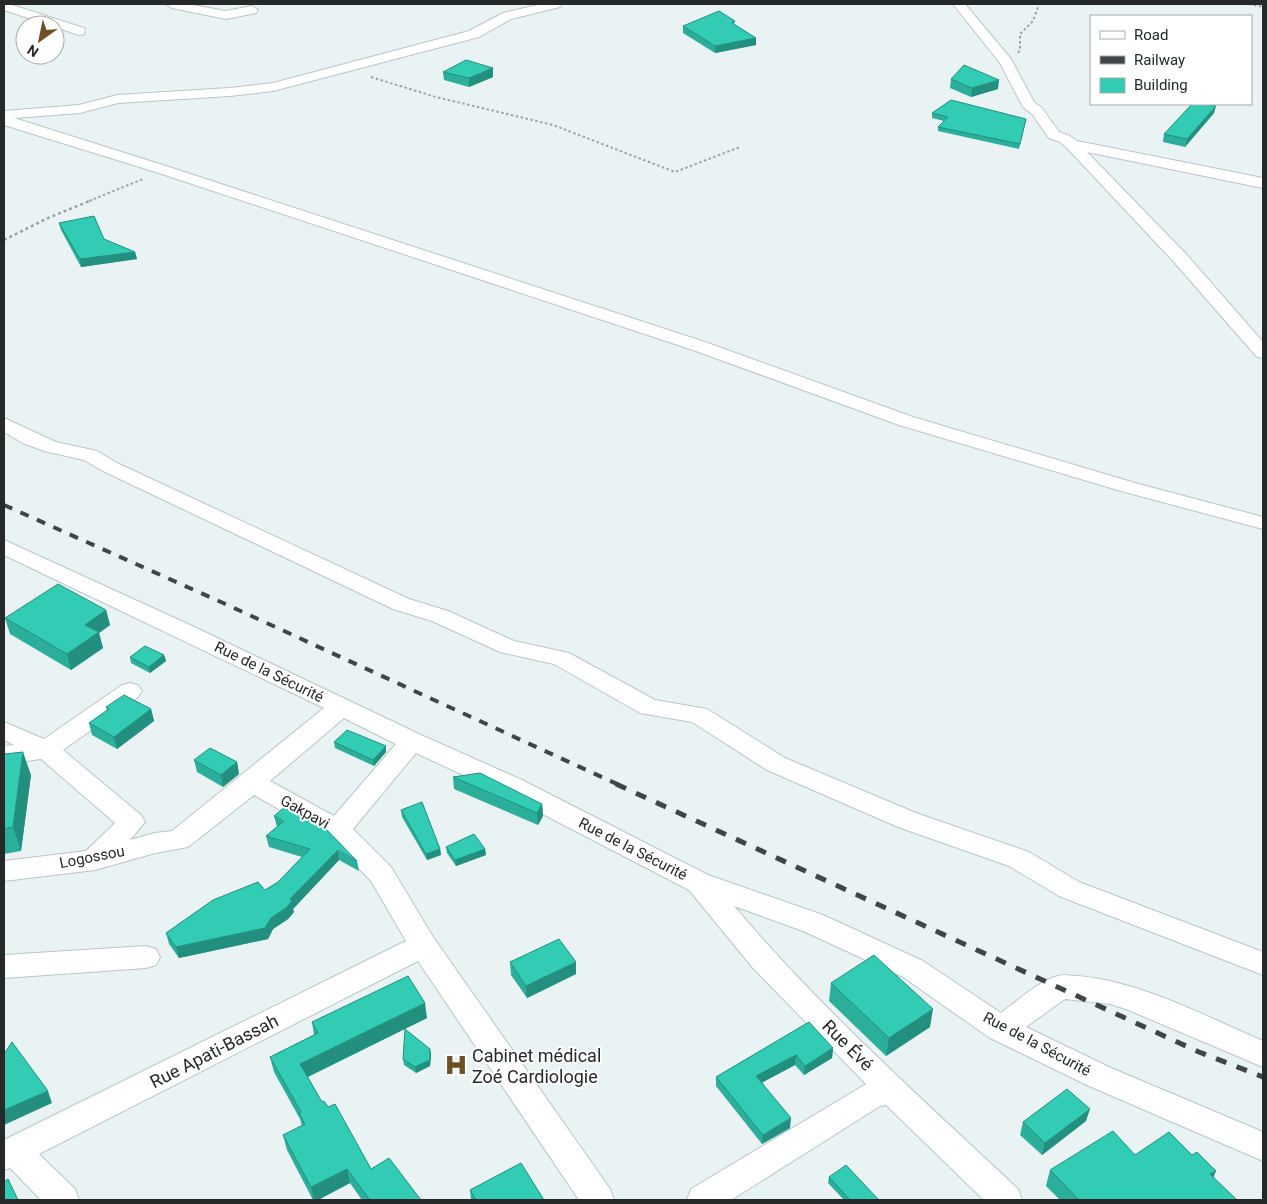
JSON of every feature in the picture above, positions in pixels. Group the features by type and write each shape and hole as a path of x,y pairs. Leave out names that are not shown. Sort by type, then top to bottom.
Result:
{"street":[{"path":"172,4 218,14 252,10"},
{"path":"4,115 80,109 117,100 158,95 261,89 474,34 507,16 556,4"},
{"path":"959,4 1006,62 1028,104 1037,111 1054,134 1072,145 1180,258 1263,353"},
{"path":"4,6 80,30"},
{"path":"4,120 164,170 699,346 906,421 1128,488 1263,523"},
{"path":"1072,145 1147,158 1263,183"},
{"path":"4,424 30,439 51,447 90,455 110,467 249,534 401,604 440,616 508,648 561,658 649,707 698,715 776,764 907,820 1019,859 1069,889 1263,964"},
{"name":"Rue de la Sécurité","path":"4,547 513,787 698,882 813,923 913,969 1002,1029 1100,1077 1263,1147"},
{"path":"4,755 46,750 130,691"},
{"path":"252,782 341,707"},
{"path":"4,730 46,750 132,822 95,860"},
{"name":"Gakpavi","path":"252,782 337,830 412,741"},
{"name":"Logossou","path":"4,871 95,860 155,843 179,840 252,782"},
{"path":"337,830 381,874 423,946 598,1200"},
{"name":"Rue Évé","path":"698,882 763,960 892,1090 1006,1200"},
{"name":"Rue Apati-Bassah","path":"9,1153 423,946"},
{"path":"4,967 146,957"},
{"path":"1002,1029 1060,987 1087,989 1110,992 1135,1000 1263,1054"},
{"path":"703,1200 872,1095 892,1090"},
{"path":"9,1153 62,1200"}],"path":[{"path":"1006,62 1015,57 1020,50 1020,34 1034,21 1040,4"},
{"path":"1249,4 1263,7"},
{"path":"342,68 436,97 553,125 675,172 740,148"},
{"path":"4,240 48,218 164,170"}],"building":[{"path":"719,11 735,21 732,23 756,38 715,46 683,26"},
{"path":"466,60 493,68 469,78 443,72"},
{"path":"964,65 999,80 972,88 951,79"},
{"path":"951,100 1026,119 1020,144 938,127 948,117 932,113"},
{"path":"1191,105 1216,106 1187,139 1164,134"},
{"path":"94,216 104,239 135,252 80,259 59,223"},
{"path":"58,584 106,610 85,625 99,632 67,654 5,618"},
{"path":"145,646 164,655 149,667 130,657"},
{"path":"124,695 151,709 114,737 89,723 109,709 106,707"},
{"path":"347,730 386,746 373,760 334,742"},
{"path":"210,748 237,762 221,775 194,760"},
{"path":"23,752 13,827 4,829 4,754"},
{"path":"480,773 542,804 537,813 453,777"},
{"path":"422,802 440,849 426,854 401,810"},
{"path":"286,806 325,828 357,861 338,850 290,899 292,901 286,908 271,918 265,928 176,947 166,933 213,900 258,882 265,890 278,882 310,849 266,836 284,821 274,816"},
{"path":"474,834 485,849 455,860 446,847"},
{"path":"559,939 576,962 526,986 510,962"},
{"path":"874,955 933,1009 889,1038 831,983"},
{"path":"408,976 425,1003 300,1064 322,1102 324,1101 328,1107 335,1104 371,1169 389,1158 421,1200 370,1200 347,1169 311,1187 283,1135 305,1124 299,1113 301,1112 270,1057 318,1033 312,1022"},
{"path":"809,1022 833,1048 805,1066 796,1055 756,1076 791,1118 763,1135 716,1077"},
{"path":"405,1029 430,1049 430,1060 415,1067 403,1059"},
{"path":"12,1042 48,1091 4,1110 4,1054"},
{"path":"1067,1089 1090,1109 1045,1143 1023,1122"},
{"path":"1113,1131 1135,1155 1169,1132 1192,1155 1197,1152 1216,1171 1210,1174 1236,1199 1079,1200 1050,1170"},
{"path":"521,1163 544,1200 476,1200 470,1190"},
{"path":"846,1165 878,1199 850,1200 829,1177"},
{"path":"8,1179 18,1200 4,1200 4,1182"}],"railway":[{"path":"4,505 221,602 619,785"},
{"path":"616,784 1199,1052 1263,1077"}],"place":[{"name":"Cabinet médical Zoé Cardiologie","path":"456,1065"}]}
